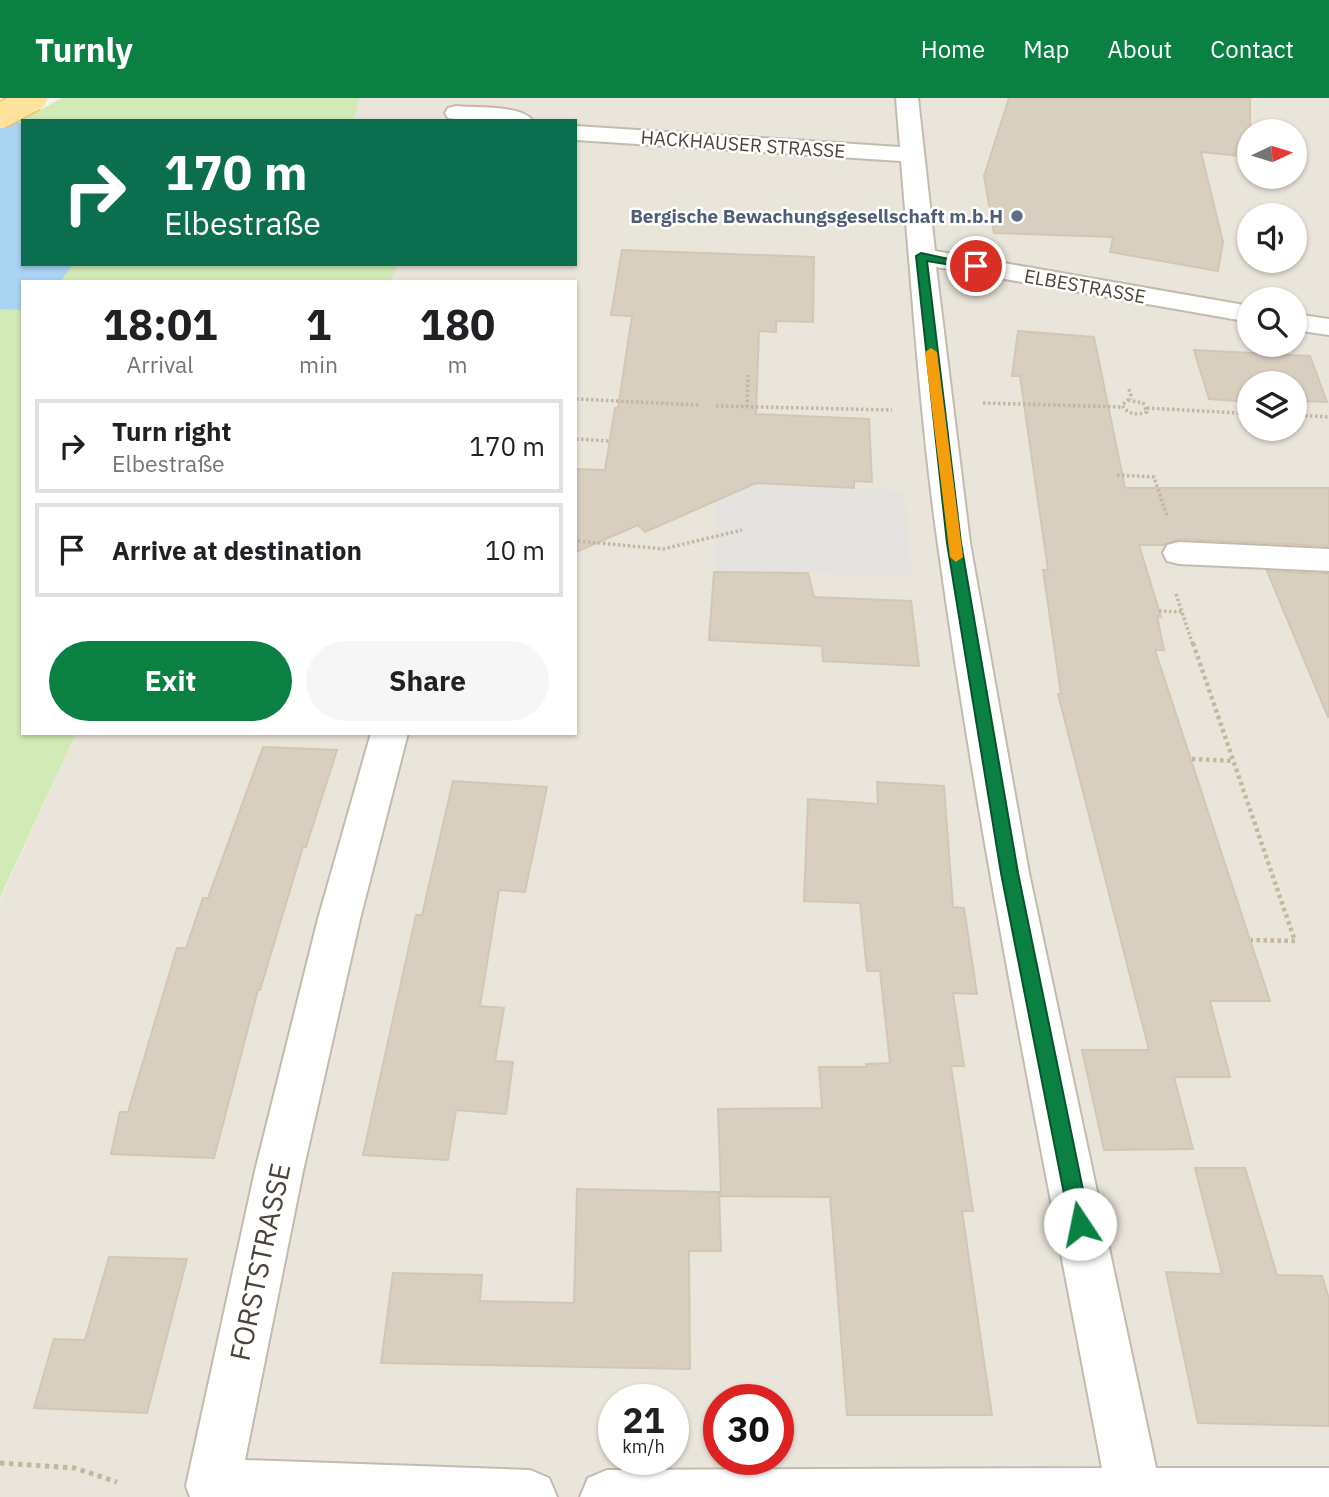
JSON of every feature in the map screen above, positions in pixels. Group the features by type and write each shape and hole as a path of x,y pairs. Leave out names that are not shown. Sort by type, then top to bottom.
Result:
{"main road":[{"path":"0,116 34,98"}],"street":[{"path":"907,98 921,256 954,543 1009,873 1135,1496"},
{"path":"456,113 518,119"},
{"name":"HACKHAUSER STRASSE","path":"577,133 911,155"},
{"name":"ELBESTRASSE","path":"921,256 1237,312"},
{"path":"1307,325 1327,330"},
{"path":"1180,553 1329,560"},
{"name":"FORSTSTRASSE","path":"389,735 339,919 279,1171 213,1486 530,1497"},
{"path":"607,1497 1329,1495"}],"path":[{"path":"747,407 748,375"},
{"path":"1129,389 1132,399"},
{"path":"577,399 699,405"},
{"path":"1122,407 1126,401 1132,399 1143,403 1147,408 1237,413"},
{"path":"937,402 1122,407 1137,415 1145,414 1147,408"},
{"path":"716,406 875,410"},
{"path":"1307,416 1329,417"},
{"path":"577,439 610,441"},
{"path":"1117,475 1154,477 1180,553"},
{"path":"578,541 663,549 743,530"},
{"path":"1159,611 1182,612 1295,940 1251,940"},
{"path":"1192,759 1233,761"},
{"path":"0,1463 75,1468 117,1482"}],"shaded area":[{"path":"359,98 1329,98 1329,1497 0,1497 0,900 75,735 577,735 577,280 391,280 397,266 577,266 577,119 354,119"},
{"path":"716,482 905,491 911,575 714,572"}],"green space":[{"path":"62,98 359,98 354,119 24,119"},
{"path":"21,120 21,266 397,266 391,280 21,280 21,735 75,735 0,898 0,132"}],"water":[{"path":"0,116 21,123 21,266 72,266 61,280 21,280 21,310 0,309"}],"building":[{"path":"1009,98 1250,98 1250,119 1237,119 1237,156 1201,152 1223,242 1218,271 1110,252 1113,237 994,233 984,176"},
{"path":"622,250 814,257 813,322 776,321 776,332 759,331 756,414 869,419 872,482 854,481 854,488 756,483 645,532 638,525 577,552 577,469 605,470 632,316 611,315"},
{"path":"1018,331 1094,337 1125,488 1329,488 1329,546 1179,539 1164,545 1139,545 1161,617 1157,616 1164,650 1155,650 1270,1001 1210,1001 1230,1077 1174,1077 1193,1149 1104,1150 1082,1050 1149,1050 1058,694 1061,694 1043,570 1048,570 1020,376 1012,376"},
{"path":"1194,350 1237,352 1237,357 1310,356 1327,402 1307,401 1307,371 1237,371 1237,401 1209,399"},
{"path":"1267,571 1329,574 1328,717"},
{"path":"714,572 808,573 814,597 911,601 919,666 823,661 822,646 709,640"},
{"path":"263,747 337,750 258,990 214,1158 111,1154 120,1112 128,1112 177,948 186,948 203,898 208,898"},
{"path":"453,781 547,787 525,892 499,890 480,1006 504,1008 495,1061 513,1062 506,1114 456,1110 448,1160 363,1155 416,915 422,915"},
{"path":"877,782 944,786 953,907 964,908 977,994 953,993 964,1066 951,1066 973,1211 962,1211 992,1415 847,1415 830,1197 721,1196 718,1109 822,1108 819,1067 867,1067 866,1064 890,1063 880,971 867,971 860,903 804,901 808,799 878,804"},
{"path":"1195,1168 1245,1168 1277,1275 1322,1276 1329,1299 1329,1426 1198,1423 1166,1272 1222,1274"},
{"path":"577,1189 719,1192 721,1251 689,1251 690,1369 381,1363 393,1273 482,1275 480,1301 574,1303"},
{"path":"109,1257 187,1259 147,1413 34,1408 54,1339 85,1340"}],"slow traffic":[{"path":"931,352 956,557"}],"place":[{"name":"Bergische Bewachungsgesellschaft m.b.H","path":"1017,216"}],"route":[{"path":"976,266 921,256 954,543 1009,873 1080,1224"}]}
